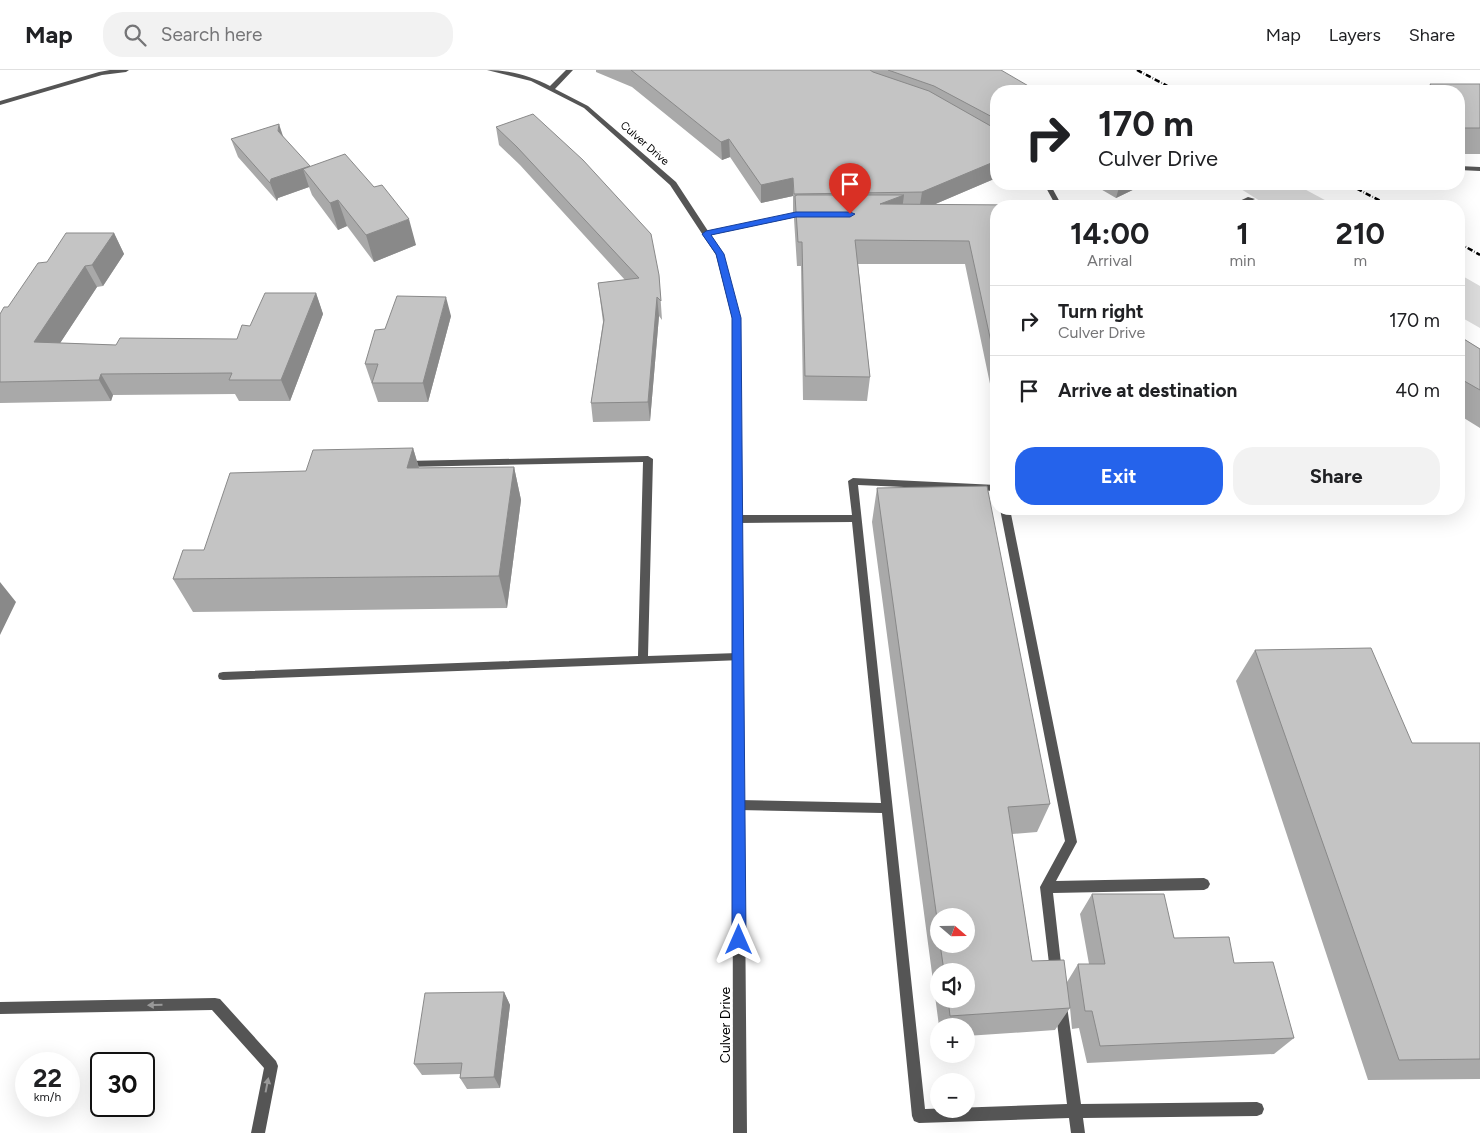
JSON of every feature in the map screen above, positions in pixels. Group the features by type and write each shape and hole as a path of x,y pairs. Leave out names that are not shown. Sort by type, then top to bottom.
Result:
{"street":[{"path":"0,103 101,73 126,70"},
{"name":"Culver Drive","path":"490,70 533,80 586,108 673,184 720,254 736,318 740,1133"},
{"path":"551,90 570,70"},
{"path":"1465,168 1480,169"},
{"path":"706,234 796,215 815,215"},
{"path":"391,464 648,459 643,660"},
{"path":"990,488 853,481 918,1116 1074,1111 1257,1109"},
{"path":"1006,515 1070,842 1046,887 1078,1133"},
{"path":"738,518 857,518"},
{"path":"223,676 738,657"},
{"path":"738,805 887,808"},
{"path":"1046,887 1204,884"},
{"path":"0,1008 215,1004 271,1066 258,1133"}],"shaded area":[{"path":"1243,190 1306,190 1325,200 1258,200"},
{"path":"1465,277 1480,286 1480,328 1465,319"}],"building":[{"path":"631,70 870,70 929,91 990,126 990,164 922,192 794,194 793,178 761,185 729,139 721,142"},
{"path":"888,70 1001,70 1027,85 990,85 990,116 934,86"},
{"path":"1480,84 1480,128 1465,128 1465,85 1431,85"},
{"path":"533,114 583,160 651,234 659,275 661,301 657,297 648,402 591,403 604,320 598,283 639,278 496,127"},
{"path":"279,124 278,131 310,166 271,179 270,183 231,139"},
{"path":"345,154 374,187 382,185 409,219 366,235 338,200 330,203 303,169"},
{"path":"904,195 880,204 990,205 990,337 969,241 855,240 870,377 805,376 802,242 798,242 795,196"},
{"path":"66,233 114,233 92,265 85,266 34,342 116,345 120,338 237,339 242,325 250,326 265,293 316,293 281,380 229,380 232,373 101,374 99,380 0,382 0,314 4,307 8,307 38,263 47,262"},
{"path":"397,296 446,297 423,383 372,383 378,364 365,364 375,330 385,329"},
{"path":"1465,340 1480,349 1480,390 1465,381"},
{"path":"413,448 407,468 514,467 499,576 173,579 183,550 204,550 230,473 306,471 313,450"},
{"path":"987,486 990,515 993,515 1050,804 1008,807 1032,961 1064,960 1070,1008 950,1016 949,1008 975,1008 975,963 943,963 941,953 975,953 975,908 936,908 877,488"},
{"path":"1371,648 1412,743 1480,743 1480,1059 1399,1060 1255,650"},
{"path":"1092,894 1164,894 1174,938 1229,937 1234,963 1273,962 1294,1038 1100,1046 1092,1011 1085,1011 1078,964 1105,964"},
{"path":"504,992 494,1077 460,1078 462,1063 414,1064 425,993"}],"railway":[{"path":"1137,70 1166,85"},
{"path":"1359,190 1379,200"},
{"path":"1465,246 1480,255"}],"route":[{"path":"739,940 736,318 720,254 706,234 796,215 850,214"}]}
